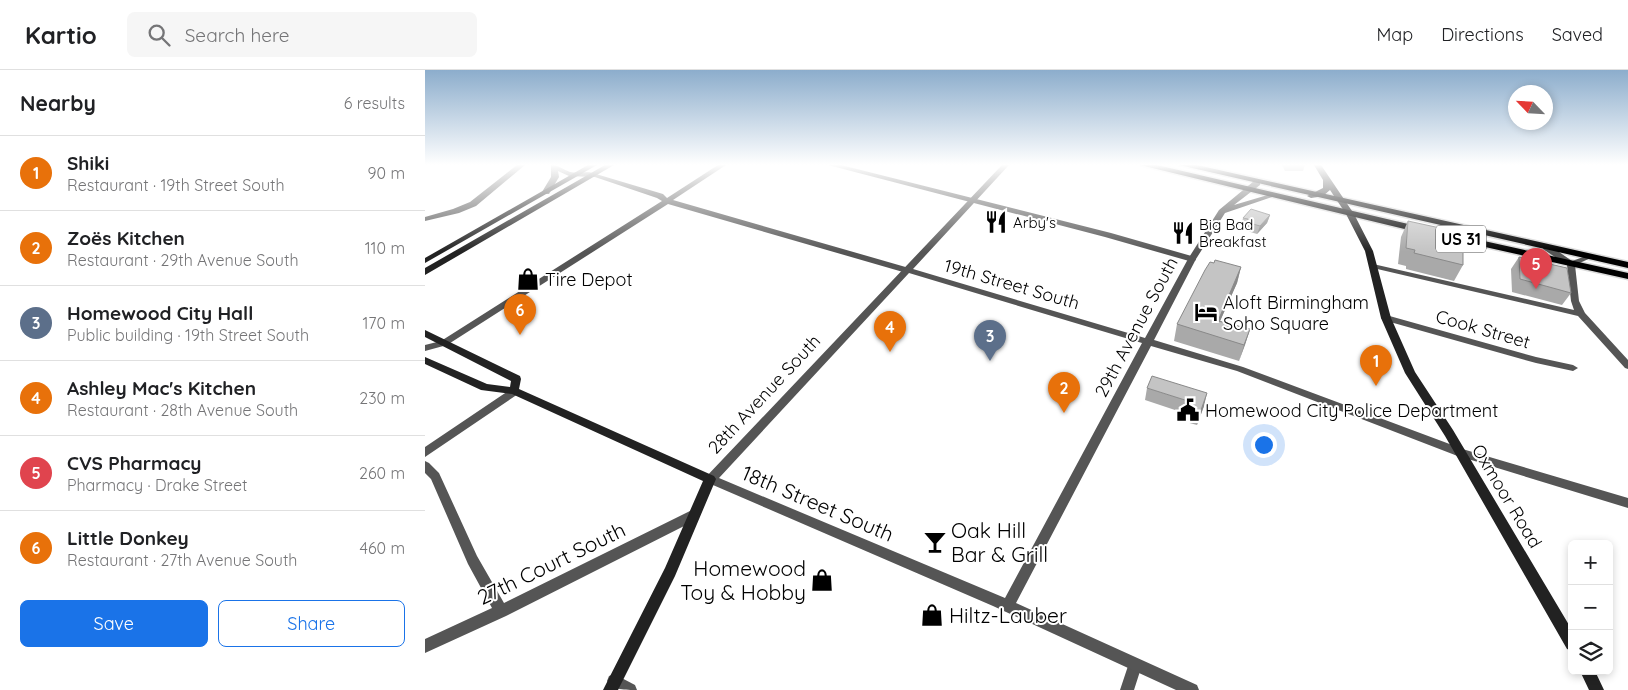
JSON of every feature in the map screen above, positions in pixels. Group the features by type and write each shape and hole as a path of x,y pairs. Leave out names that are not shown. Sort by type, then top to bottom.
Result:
{"main road":[{"path":"425,259 543,194"},
{"path":"425,272 561,194"},
{"name":"US 31","path":"1262,194 1434,233 1467,235 1545,247 1628,265"},
{"name":"US 31","path":"1302,194 1343,202 1571,264 1628,276"},
{"path":"1311,196 1319,194"},
{"name":"Oxmoor Road","path":"1337,194 1369,251 1386,318 1410,373 1459,452 1568,637"},
{"path":"425,277 438,264"},
{"path":"425,333 515,379 514,391"},
{"name":"18th Street South","path":"425,360 485,387 514,391 710,479"},
{"name":"28th Avenue South","path":"612,686 670,572 710,479"},
{"path":"1589,675 1597,690"}],"street":[{"path":"426,218 456,211 473,204 486,194"},
{"name":"19th Street South","path":"654,194 667,201 1240,369 1459,452 1628,503"},
{"path":"425,348 444,343 678,194"},
{"path":"944,194 1108,235 1193,260"},
{"name":"28th Avenue South","path":"710,479 980,194"},
{"name":"29th Avenue South","path":"1007,607 1193,260 1222,212 1242,194"},
{"path":"1222,212 1271,196"},
{"path":"1545,247 1571,264"},
{"path":"1571,264 1589,257"},
{"path":"1571,264 1575,301 1581,314 1628,366"},
{"path":"1373,266 1581,314"},
{"name":"Cook Street","path":"1386,318 1536,360 1573,368"},
{"path":"425,454 514,391"},
{"path":"425,466 435,476 472,560 501,611"},
{"name":"18th Street South","path":"710,479 1007,607 1192,690"},
{"name":"27th Court South","path":"425,646 501,611 694,515"},
{"path":"1127,690 1135,665"},
{"path":"612,686 630,690"}],"building":[{"path":"1251,209 1270,215 1260,226 1246,222 1248,219 1243,218"},
{"path":"1408,221 1463,233 1463,265 1414,253 1415,250 1406,248"},
{"path":"1519,257 1567,268 1571,293 1520,279"},
{"path":"1215,260 1241,267 1218,321 1250,329 1244,345 1177,324 1205,270 1210,262 1214,263"},
{"path":"1152,376 1207,393 1200,413 1185,408 1188,401 1147,388"}],"place":[{"name":"Arby's","path":"996,222"},
{"name":"Big Bad Breakfast","path":"1183,233"},
{"name":"Tire Depot","path":"528,279"},
{"name":"CVS Pharmacy","path":"1536,289"},
{"name":"Aloft Birmingham Soho Square","path":"1206,312"},
{"name":"Little Donkey","path":"520,335"},
{"name":"Ashley Mac's Kitchen","path":"890,352"},
{"name":"Homewood City Hall","path":"990,361"},
{"name":"Shiki","path":"1376,386"},
{"name":"Homewood City Police Department","path":"1188,410"},
{"name":"Zoës Kitchen","path":"1064,413"},
{"name":"Oak Hill Bar & Grill","path":"935,542"},
{"name":"Homewood Toy & Hobby","path":"822,580"},
{"name":"Hiltz-Lauber","path":"932,615"}]}
